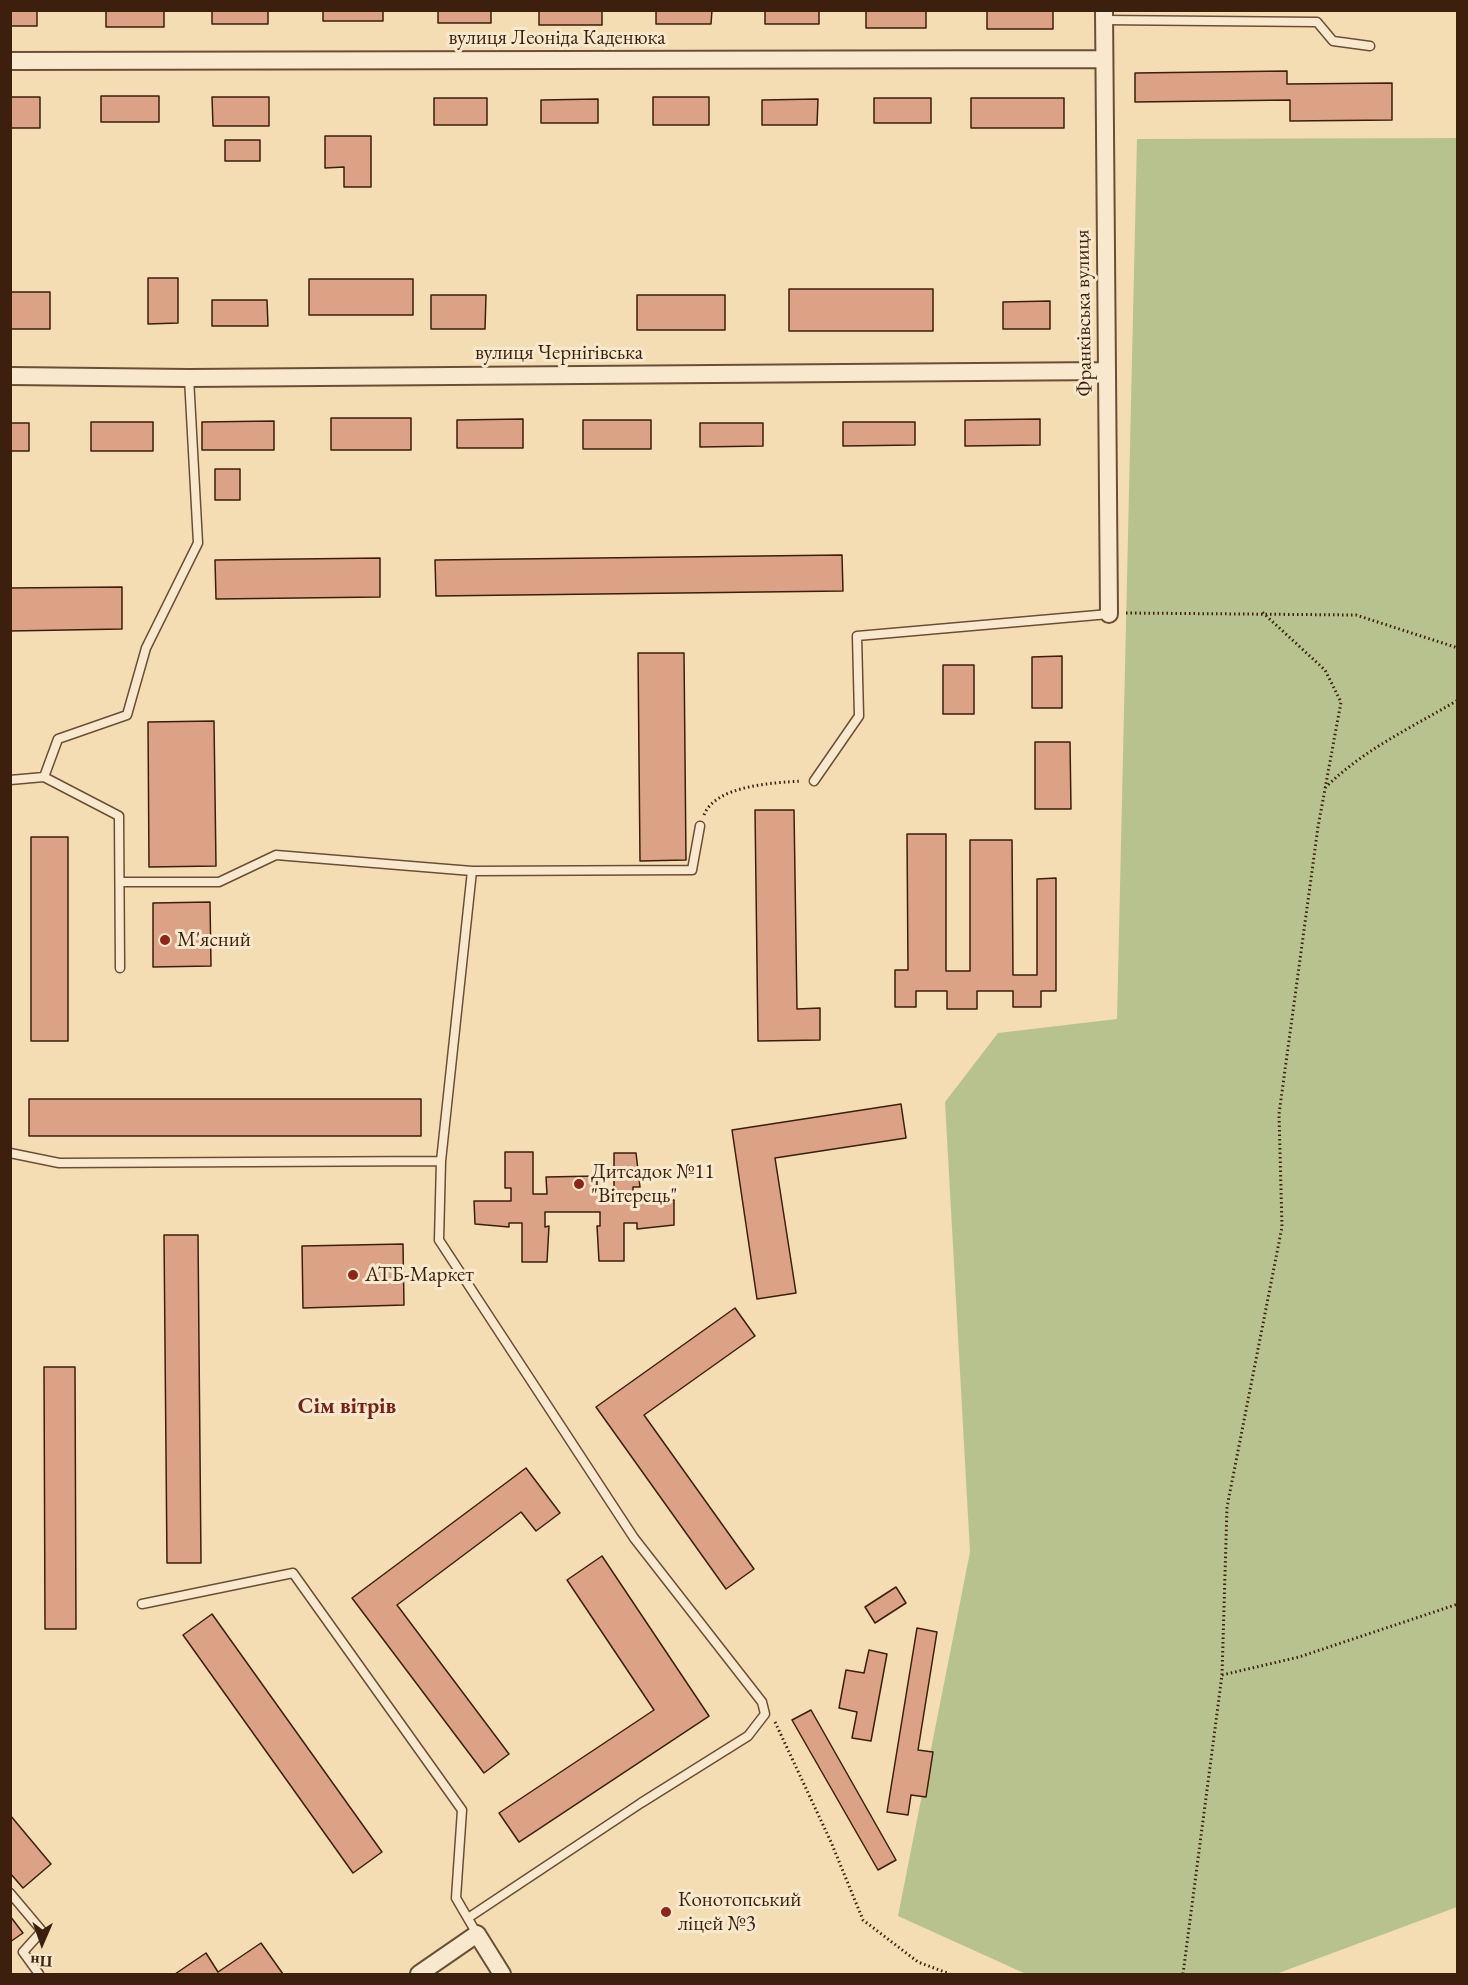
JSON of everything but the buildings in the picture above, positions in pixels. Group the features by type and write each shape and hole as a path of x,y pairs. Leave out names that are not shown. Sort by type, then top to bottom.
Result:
{"street":[{"name":"Франківська вулиця","path":"1104,15 1109,614"},
{"name":"вулиця Леоніда Каденюка","path":"10,62 1104,60"},
{"name":"вулиця Чернігівська","path":"10,376 189,378 1107,371"},
{"path":"419,1974 477,1934 502,1974"}],"lane":[{"path":"1104,15 1317,22 1333,41 1370,46"},
{"path":"44,777 58,739 127,715 146,648 198,543 189,378"},
{"path":"814,781 859,716 857,636 1109,614"},
{"path":"10,780 44,777 119,816 120,968"},
{"path":"121,882 219,882 276,855 472,871 692,870 700,826"},
{"path":"468,1918 641,1803 748,1736 765,1714 762,1702 634,1538 439,1240 441,1161 472,871"},
{"path":"10,1153 59,1163 441,1161"},
{"path":"142,1604 293,1573 462,1810 456,1898 477,1934"},
{"path":"10,1893 42,1931 23,1952 39,1974"}],"path":[{"path":"1109,614 1263,612 1356,615 1458,648"},
{"path":"1183,1974 1222,1675 1227,1507 1282,1227 1279,1114 1325,788 1341,702 1325,670 1263,612"},
{"path":"1325,788 1349,764 1374,747 1458,700"},
{"path":"700,826 707,807 735,790 764,784 814,781"},
{"path":"1222,1675 1299,1657 1458,1604"},
{"path":"765,1714 776,1723 785,1740 863,1920 918,1962 950,1974"}],"green space":[{"path":"1457,138 1457,1907 1276,1974 1026,1974 898,1916 970,1552 945,1102 998,1033 1117,1019 1137,139"}],"place":[{"name":"М'ясний","path":"165,940"},
{"name":"Дитсадок №11 \"Вітерець\"","path":"579,1184"},
{"name":"АТБ-Маркет","path":"353,1275"},
{"name":"Конотопський ліцей №3","path":"666,1912"}],"district":[{"name":"Сім вітрів","path":"347,1407"}]}
